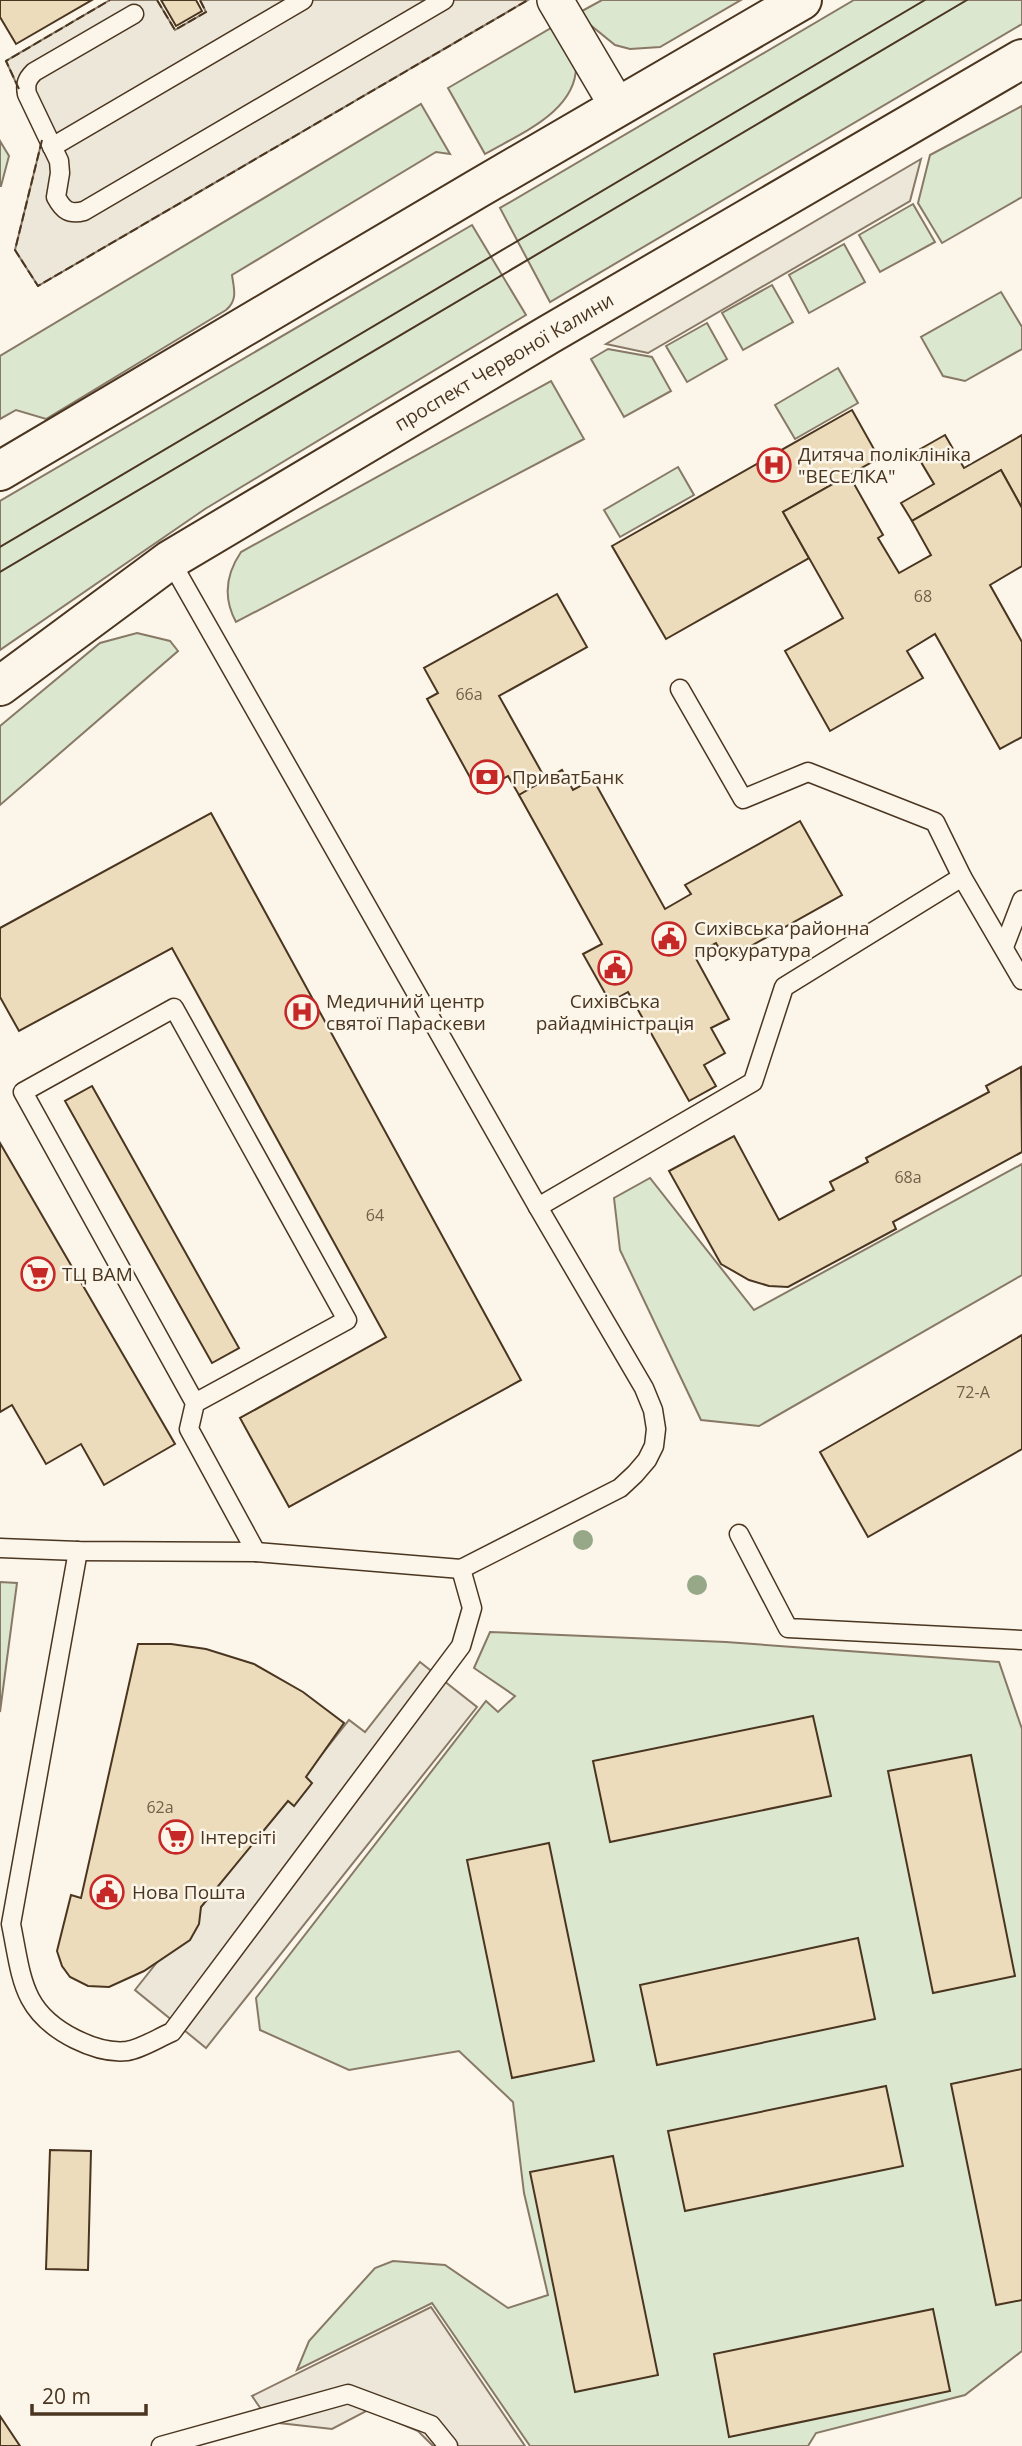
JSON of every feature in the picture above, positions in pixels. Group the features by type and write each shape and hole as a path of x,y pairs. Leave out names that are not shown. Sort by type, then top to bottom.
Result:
{"main road":[{"path":"0,471 802,0"},
{"name":"проспект Червоної Калини","path":"0,686 170,560 548,335 1022,60"}],"street":[{"path":"555,0 618,107"}],"lane":[{"path":"52,147 303,0"},
{"path":"134,14 28,77 27,93 59,161 60,173 55,197 66,211 75,214 444,0"},
{"path":"0,1548 256,1552 461,1569 620,1488 648,1460 654,1446 656,1429 653,1410 644,1388 170,560"},
{"path":"680,689 743,799 808,772 935,822 962,877 1022,980"},
{"path":"538,1207 754,1082 784,987 962,877"},
{"path":"1004,947 1022,900"},
{"path":"195,1403 347,1320 174,1008 23,1092 195,1403 190,1429 256,1552"},
{"path":"739,1534 788,1628 1022,1640"},
{"path":"78,1551 11,1924 23,1981 34,2009 57,2030 95,2049 128,2051 172,2032 461,1646 472,1608 461,1569"},
{"path":"161,2446 348,2394 431,2425 448,2446"}],"green space":[{"path":"602,0 741,0 660,47 630,49 615,45 588,23 582,11"},
{"path":"854,0 1022,0 1022,24 550,302 500,208"},
{"path":"563,21 576,63 574,80 568,95 557,108 530,129 485,154 448,88"},
{"path":"421,104 450,154 436,152 232,275 234,298 226,310 46,419 16,410 0,419 0,356"},
{"path":"1022,106 1022,197 942,243 918,203 930,155"},
{"path":"0,141 9,156 1,186 0,186"},
{"path":"913,204 935,242 880,272 859,235"},
{"path":"472,225 526,315 205,509 0,650 0,501"},
{"path":"844,244 865,282 809,313 789,275"},
{"path":"772,285 793,322 743,350 722,313"},
{"path":"1001,292 1022,327 1022,349 965,381 943,376 921,337"},
{"path":"707,323 727,359 687,382 666,346"},
{"path":"608,349 652,357 671,391 624,417 591,359"},
{"path":"838,368 858,403 795,439 775,405"},
{"path":"551,381 584,439 236,622 229,604 228,586 232,569 241,552"},
{"path":"678,467 694,495 620,537 604,510"},
{"path":"137,633 170,641 178,651 0,805 0,726 100,643"},
{"path":"1022,1164 1022,1275 759,1426 701,1420 620,1250 614,1198 650,1178 754,1310"},
{"path":"0,1582 17,1583 0,1712"},
{"path":"490,1632 726,1642 999,1662 1022,1729 1022,2351 965,2395 816,2433 808,2446 530,2446 432,2303 297,2370 309,2341 375,2268 393,2261 445,2265 508,2308 548,2295 524,2193 513,2102 459,2051 349,2070 260,2030 256,1998 486,1701 498,1712 515,1696 474,1668"}],"shaded area":[{"path":"110,0 157,0 175,30 206,12 200,0 528,0 38,286 15,250 42,140 6,61"},
{"path":"921,159 910,201 648,353 606,344"},
{"path":"420,1662 477,1707 206,2048 135,1990 349,1720 365,1732"},
{"path":"431,2307 525,2446 433,2446 418,2431 368,2410 332,2429 270,2422 252,2396"}],"building":[{"path":"0,0 92,0 16,44 0,17"},
{"path":"161,0 196,0 202,11 176,26"},
{"path":"852,410 879,458 783,512 809,558 666,639 612,546"},
{"path":"945,435 964,468 1022,435 1022,508 1001,470 912,521 901,503 934,484 915,452"},
{"path":"1001,470 1022,508 1022,566 990,585 1022,642 1022,737 1000,749 935,634 907,651 923,678 830,731 785,651 843,618 783,512 849,475 883,535 878,538 899,573 931,555 912,521"},
{"path":"557,594 587,647 499,696 546,780 519,795 508,776 478,792 427,699 438,693 424,668"},
{"path":"562,770 573,790 593,779 665,909 691,894 685,885 800,821 842,895 726,960 716,943 694,955 729,1019 711,1028 725,1053 704,1065 716,1086 689,1101 628,992 610,1002 583,954 602,944 519,795"},
{"path":"211,813 521,1380 289,1507 240,1418 386,1337 172,948 19,1031 0,997 0,928"},
{"path":"1021,1067 1022,1152 893,1222 896,1229 788,1287 769,1286 749,1280 721,1264 669,1171 734,1136 779,1220 834,1190 830,1182 868,1162 866,1158 989,1092 986,1086"},
{"path":"92,1086 239,1348 212,1363 65,1101"},
{"name":"ТЦ ВАМ","path":"0,1143 175,1444 104,1485 81,1444 46,1464 12,1405 0,1412"},
{"path":"1022,1335 1022,1449 868,1537 820,1452"},
{"name":"Інтерсіті","path":"138,1644 171,1644 206,1649 254,1664 303,1692 344,1723 306,1777 312,1783 294,1806 288,1801 201,1907 199,1924 190,1940 144,1971 109,1987 88,1986 70,1977 62,1966 57,1951 71,1895 81,1898"},
{"path":"813,1716 831,1796 610,1842 593,1761"},
{"path":"971,1755 1015,1976 933,1993 888,1771"},
{"path":"549,1843 594,2061 512,2078 467,1860"},
{"path":"858,1938 875,2019 657,2065 640,1985"},
{"path":"1022,2069 1022,2300 996,2305 951,2084"},
{"path":"886,2086 903,2166 685,2211 668,2131"},
{"path":"50,2150 91,2151 88,2270 46,2269"},
{"path":"613,2156 658,2375 575,2392 530,2172"},
{"path":"933,2309 950,2391 729,2437 714,2354"},
{"path":"0,2416 20,2446 0,2446"}],"tram line":[{"path":"0,547 925,0"},
{"path":"0,572 967,0"}],"fence":[{"path":"19,89 6,61 110,0"},
{"path":"157,0 175,30 206,12 200,0"},
{"path":"42,140 15,250 38,286 528,0"}],"place":[{"name":"Дитяча поліклініка \"ВЕСЕЛКА\"","path":"774,465"},
{"name":"ПриватБанк","path":"487,777"},
{"name":"Сихівська районна прокуратура","path":"669,939"},
{"name":"Сихівська райадміністрація","path":"615,968"},
{"name":"Медичний центр святої Параскеви","path":"302,1012"},
{"name":"ТЦ ВАМ","path":"38,1274"},
{"name":"Інтерсіті","path":"176,1837"},
{"name":"Нова Пошта","path":"107,1892"}]}
